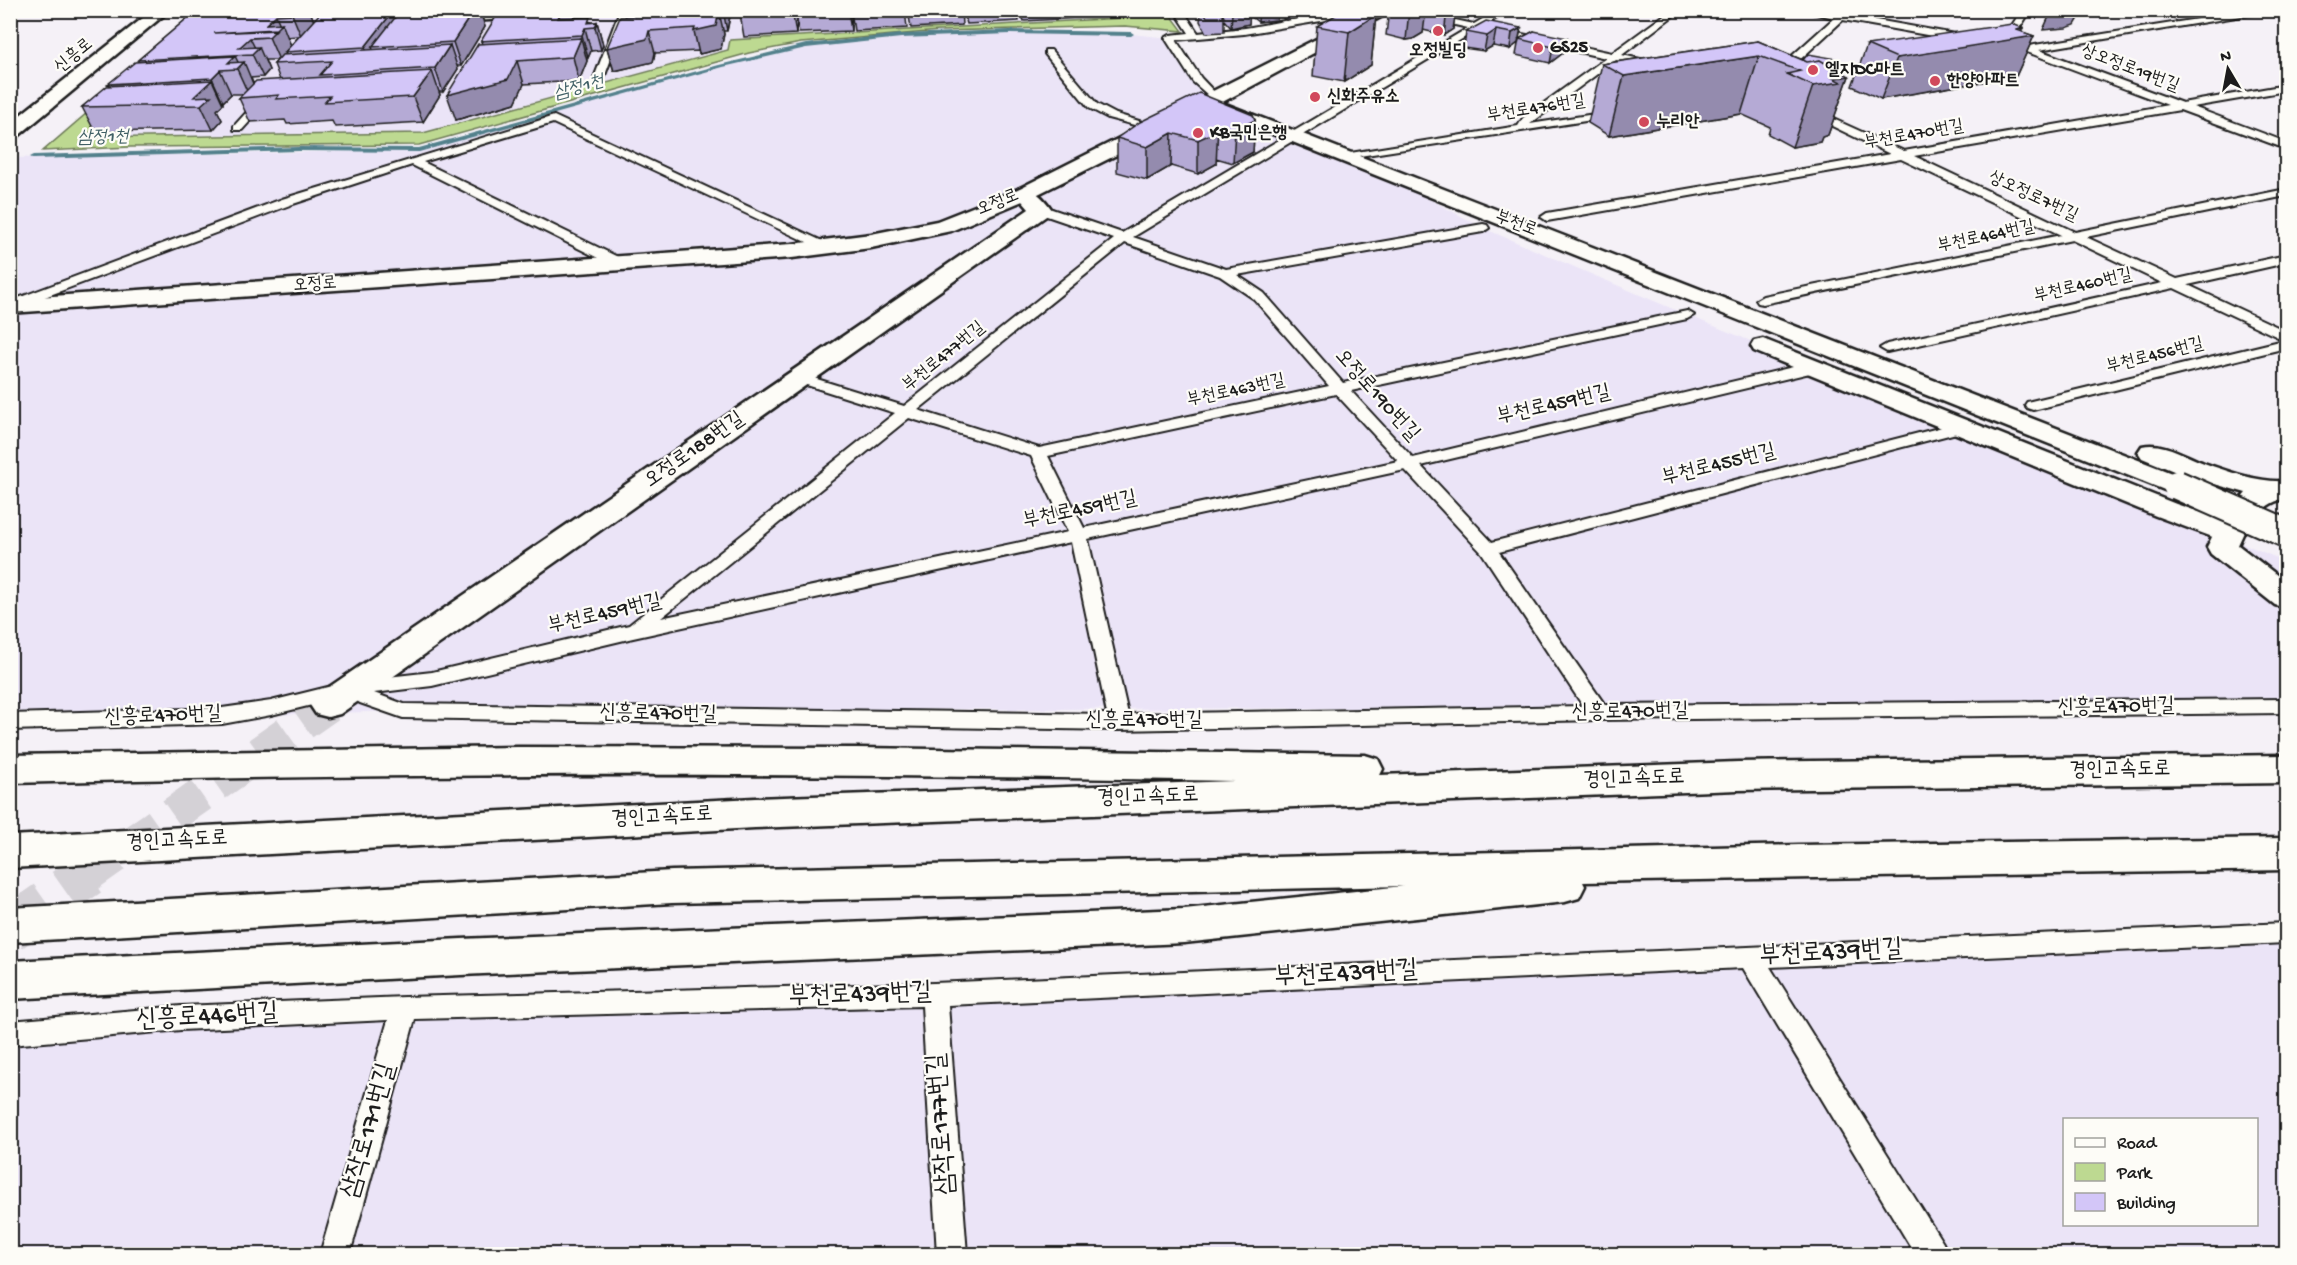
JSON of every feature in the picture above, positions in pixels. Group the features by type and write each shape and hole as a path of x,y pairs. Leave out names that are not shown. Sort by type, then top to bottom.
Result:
{"main road":[{"name":"신흥로","path":"10,133 163,10"},
{"path":"416,19 583,10"},
{"name":"오정로","path":"10,306 619,263 871,242 943,226 1034,201 1157,128 1387,10"},
{"name":"부천로","path":"1212,100 1819,356"},
{"path":"1376,170 1462,189 1547,217 2196,470 2280,491"},
{"path":"1376,170 1419,196 1483,228 1687,315 1819,356 2177,484 2286,532"},
{"name":"오정로188번길","path":"327,705 799,378 1034,201"},
{"path":"1819,356 1962,427 2166,510 2226,540 2286,598"},
{"path":"2226,540 2255,497 2280,491"},
{"path":"10,769 167,764 476,761 890,762 1738,776"},
{"name":"경인고속도로","path":"10,852 755,813 1738,776 2286,769"},
{"path":"10,925 672,887 1799,861 2286,854"},
{"path":"10,980 461,957 1184,926 1799,861"}],"lane":[{"path":"598,78 626,10"},
{"path":"1178,10 1196,36"},
{"path":"1394,10 1671,68"},
{"name":"부천로477번길","path":"633,631 1123,238 1296,137 1505,10"},
{"path":"1523,127 1527,120 1677,10"},
{"path":"1803,10 1844,14 1979,42"},
{"path":"2003,46 2027,10"},
{"path":"2263,10 2286,16"},
{"path":"2018,51 2003,46 1993,49 2018,51 2272,11"},
{"path":"1779,88 1772,80 1844,14"},
{"path":"1212,100 1170,38 1333,16 1371,19"},
{"name":"상오정로19번길","path":"2029,49 2286,146"},
{"path":"1047,52 1092,106 1112,116 1157,128"},
{"path":"238,128 277,84"},
{"name":"부천로470번길","path":"1547,217 2286,88"},
{"name":"상오정로7번길","path":"1796,105 2286,336"},
{"name":"부천로476번길","path":"1344,157 1626,112"},
{"name":"오정로","path":"10,306 286,202 412,161 554,119 829,247"},
{"path":"412,161 619,263"},
{"name":"부천로464번길","path":"1763,300 2286,192"},
{"name":"오정로190번길","path":"1034,201 1123,238 1225,273 1259,296 1340,389 1488,549 1599,713"},
{"name":"부천로","path":"1225,273 1483,228"},
{"name":"부천로460번길","path":"1887,348 2286,259"},
{"name":"부천로463번길","path":"799,378 1038,453 1687,315"},
{"name":"부천로456번길","path":"2033,405 2286,344"},
{"name":"부천로459번길","path":"352,688 432,679 633,631 1409,464 1819,356"},
{"name":"부천로455번길","path":"1488,549 1962,427"},
{"path":"1038,453 1078,535 1119,722"},
{"name":"신흥로470번길","path":"10,722 222,716 271,708 352,688 367,698 403,711 1119,722 1599,713 2286,706"},
{"name":"부천로439번길","path":"405,1008 934,994 2286,933"},
{"path":"1750,957 1932,1254"},
{"name":"삼작로177번길","path":"934,994 952,1254"},
{"name":"신흥로446번길","path":"10,1033 181,1018 405,1008"},
{"name":"삼작로171번길","path":"335,1254 405,1008"}],"shaded area":[{"path":"1119,10 1123,18 730,40 728,50 423,133 84,138 227,11"},
{"path":"1010,32 1131,34 1170,38 1209,102 1376,170 1483,228 1687,315 2166,510 2286,562 2286,705 403,711 11,722 10,158 419,150 721,66 806,46 901,36"},
{"path":"2286,933 2286,1254 11,1254 11,1033"}],"green space":[{"path":"1119,10 1168,11 1183,31 1125,26 939,31 801,43 749,53 419,145 131,147 43,151 205,11 227,11 84,138 423,133 728,50 730,40 1122,18"}],"building":[{"path":"197,10 295,10 292,14 276,15 266,24 282,23 276,29 214,33 276,30 269,37 250,38 239,48 259,47 252,54 138,60"},
{"path":"323,10 394,10 365,47 285,52"},
{"path":"401,10 474,10 453,42 372,47"},
{"path":"500,10 562,10 558,18 590,17 588,23 597,22 595,27 585,28 582,35 481,41"},
{"path":"638,10 696,10 637,14"},
{"path":"741,10 792,10 792,12 740,14"},
{"path":"1203,10 1220,10 1224,17 1207,17"},
{"path":"1344,10 1376,15 1349,32 1317,26"},
{"path":"719,12 716,26 694,31 695,28 649,31 647,39 607,48 620,17"},
{"path":"1486,21 1521,28 1512,33 1496,30 1487,36 1466,32"},
{"path":"2012,24 2023,28 2017,30 2034,36 1897,58 1867,45"},
{"path":"1534,31 1567,38 1553,47 1519,39"},
{"path":"581,38 573,57 517,61 508,79 447,95 478,44"},
{"path":"1758,41 1807,62 1820,60 1849,76 1833,78 1841,82 1813,86 1787,74 1800,71 1759,56 1624,76 1602,64"},
{"path":"450,45 435,68 320,75 332,61 274,64 282,55"},
{"path":"1808,54 1837,59 1834,65 1830,66 1820,60 1807,62 1803,60"},
{"path":"235,56 228,63 244,62 237,69 220,70 212,78 108,84 135,62"},
{"path":"432,71 413,97 325,102 330,96 276,99 279,95 239,98 256,81"},
{"path":"212,80 194,97 211,96 201,105 82,107 107,86"},
{"path":"1199,93 1253,115 1255,120 1235,130 1218,126 1211,129 1217,131 1198,140 1172,133 1147,147 1117,138 1140,122"}],"waterway":[{"name":"삼정1천","path":"34,157 299,149 419,150 721,66 806,46 901,36 1010,32 1131,34"}],"tunnel":[{"path":"86,876 328,705"},
{"path":"10,929 88,874"}],"place":[{"name":"오정빌딩","path":"1438,31"},
{"name":"GS25","path":"1538,48"},
{"name":"엘지DC마트","path":"1813,70"},
{"name":"한양아파트","path":"1935,81"},
{"name":"신화주유소","path":"1315,97"},
{"name":"누리안","path":"1644,122"},
{"name":"KB국민은행","path":"1198,133"}]}
